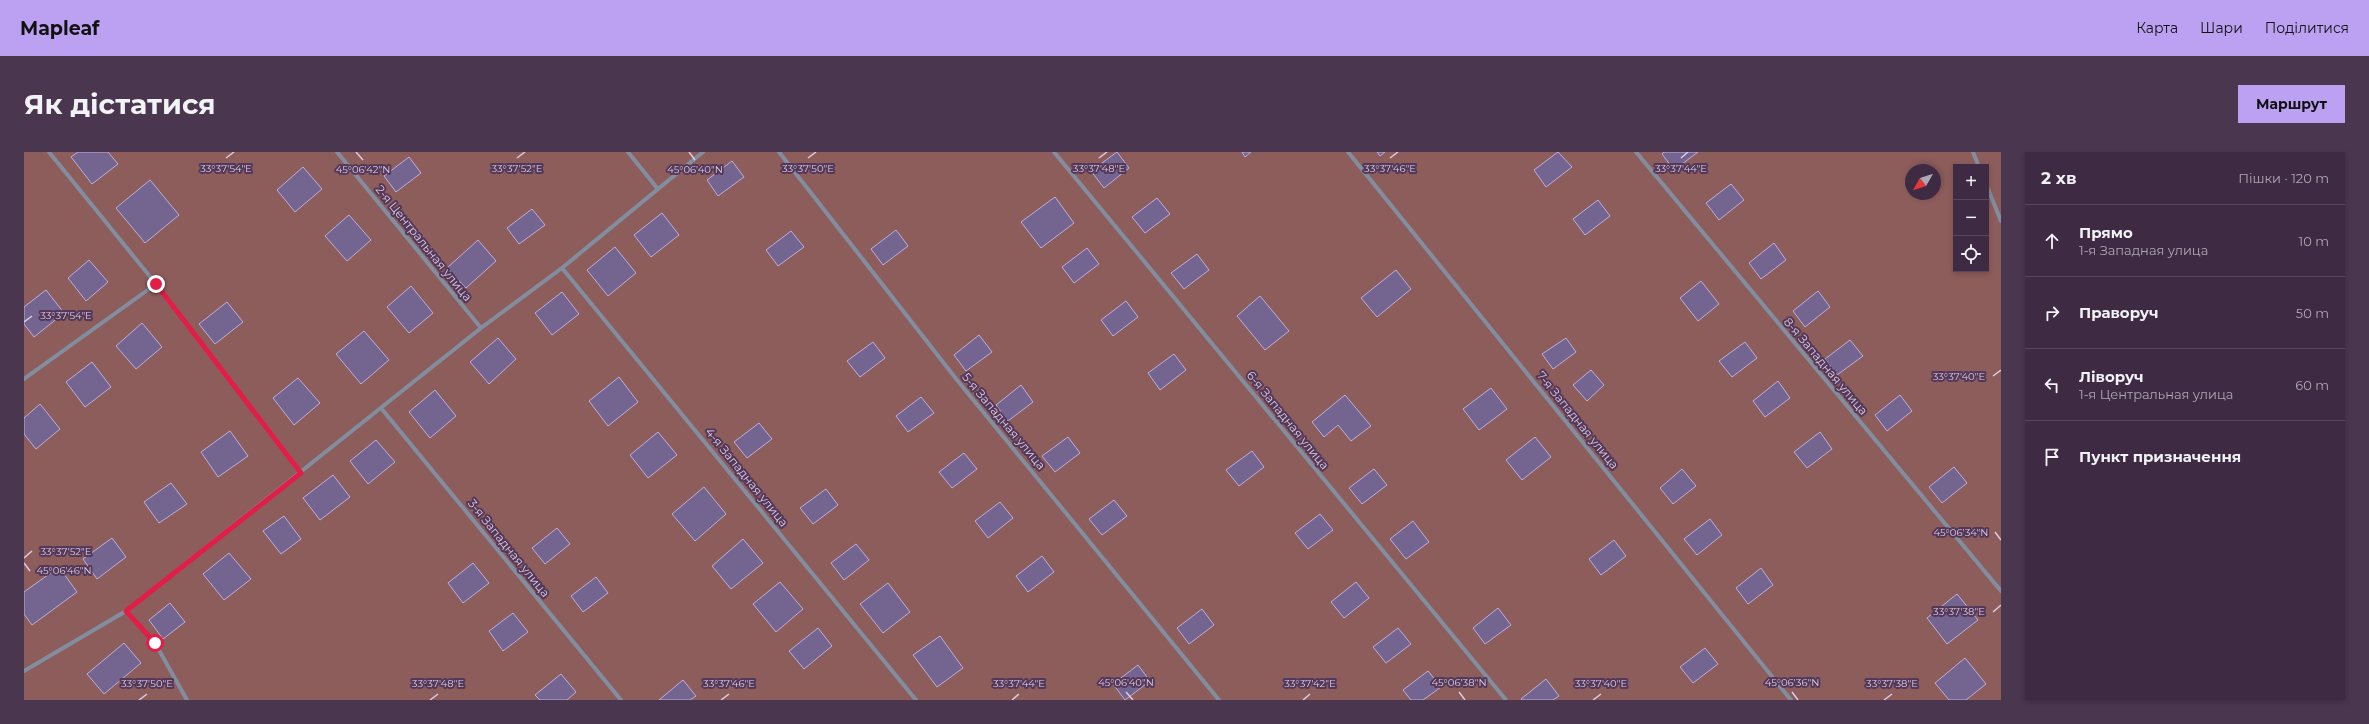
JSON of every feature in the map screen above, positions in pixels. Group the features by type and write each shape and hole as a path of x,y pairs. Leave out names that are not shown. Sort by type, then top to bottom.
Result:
{"street":[{"path":"49,152 156,284 301,473"},
{"name":"2-я Центральная улица","path":"337,152 481,328"},
{"path":"628,152 657,188"},
{"path":"24,671 126,611 481,328 562,268 702,152"},
{"name":"5-я Западная улица","path":"779,152 957,380 1219,700"},
{"name":"6-я Западная улица","path":"1054,152 1506,700"},
{"name":"7-я Западная улица","path":"1348,152 1791,700"},
{"name":"8-я Западная улица","path":"1636,152 2001,591"},
{"path":"1973,152 1978,164"},
{"path":"1989,191 2001,221"},
{"name":"4-я Западная улица","path":"562,268 916,700"},
{"path":"24,379 156,284"},
{"name":"3-я Западная улица","path":"381,408 621,700"},
{"path":"126,611 155,643 187,700"}],"shaded area":[{"path":"24,152 2001,152 2001,700 24,700"}],"building":[{"path":"78,152 108,152 118,164 92,184 71,157"},
{"path":"1117,152 1129,168 1104,188 1091,171"},
{"path":"1242,152 1251,152 1245,157"},
{"path":"1377,152 1385,152 1380,156"},
{"path":"1558,152 1572,167 1546,187 1534,170"},
{"path":"1664,152 1698,152 1674,170 1662,154"},
{"path":"409,157 421,173 396,192 384,176"},
{"path":"732,161 744,177 718,196 707,180"},
{"path":"303,167 322,189 295,212 277,190"},
{"path":"150,180 179,215 145,243 116,208"},
{"path":"1731,184 1744,200 1719,220 1706,203"},
{"path":"1055,197 1074,223 1041,248 1021,222"},
{"path":"1157,198 1170,214 1145,233 1132,217"},
{"path":"1598,200 1610,216 1585,235 1573,219"},
{"path":"532,209 545,225 519,244 507,228"},
{"path":"662,213 679,235 651,257 634,235"},
{"path":"349,215 371,240 347,261 325,236"},
{"path":"896,230 908,246 883,265 871,249"},
{"path":"791,231 804,247 778,266 766,250"},
{"path":"478,240 496,261 466,288 447,268"},
{"path":"1774,243 1786,260 1761,279 1749,263"},
{"path":"615,247 636,273 608,296 587,270"},
{"path":"1087,248 1099,264 1074,283 1062,267"},
{"path":"1197,254 1209,270 1184,289 1171,273"},
{"path":"89,260 108,282 86,301 68,278"},
{"path":"1396,270 1411,289 1377,317 1361,298"},
{"path":"1701,281 1719,304 1698,321 1680,298"},
{"path":"411,286 433,313 409,333 387,307"},
{"path":"46,290 64,313 34,337 24,324 24,307"},
{"path":"1818,291 1830,307 1805,327 1793,311"},
{"path":"562,292 579,314 552,335 535,313"},
{"path":"1260,296 1289,331 1265,350 1237,316"},
{"path":"1126,301 1138,317 1113,336 1101,320"},
{"path":"227,302 243,322 215,344 199,324"},
{"path":"142,323 162,347 136,369 116,346"},
{"path":"364,331 389,360 361,384 336,354"},
{"path":"979,335 992,352 966,371 954,355"},
{"path":"498,338 516,359 489,384 470,362"},
{"path":"1566,338 1576,352 1553,369 1542,354"},
{"path":"1850,340 1863,356 1837,375 1825,359"},
{"path":"873,342 885,358 860,377 847,361"},
{"path":"1745,342 1757,358 1732,377 1719,361"},
{"path":"1174,354 1186,370 1160,390 1148,373"},
{"path":"92,362 111,387 85,407 66,382"},
{"path":"1591,370 1604,385 1587,401 1573,385"},
{"path":"619,377 638,402 608,426 589,401"},
{"path":"298,378 320,403 294,425 273,398"},
{"path":"1778,381 1790,398 1765,417 1753,401"},
{"path":"1021,385 1033,402 1008,421 996,405"},
{"path":"1491,388 1507,409 1479,430 1463,409"},
{"path":"435,390 456,416 430,438 409,412"},
{"path":"1345,395 1371,426 1351,441 1338,425 1324,437 1312,422"},
{"path":"1900,395 1912,411 1887,431 1875,415"},
{"path":"921,397 934,413 908,432 896,416"},
{"path":"40,404 60,429 36,449 24,434 24,418"},
{"path":"759,423 772,439 747,458 734,442"},
{"path":"230,431 248,456 218,477 201,452"},
{"path":"658,432 677,455 648,478 630,455"},
{"path":"1820,432 1832,449 1807,468 1794,452"},
{"path":"1068,437 1080,453 1055,472 1042,456"},
{"path":"1535,437 1551,457 1522,480 1506,460"},
{"path":"376,440 395,462 368,484 350,461"},
{"path":"1252,451 1264,467 1239,486 1226,470"},
{"path":"964,453 977,469 952,488 939,472"},
{"path":"1954,467 1967,483 1942,503 1929,487"},
{"path":"1374,469 1387,485 1362,504 1349,488"},
{"path":"1682,469 1696,486 1673,504 1660,488"},
{"path":"333,475 350,497 320,520 303,498"},
{"path":"171,483 187,504 159,523 144,502"},
{"path":"704,487 726,514 695,541 672,514"},
{"path":"826,489 838,505 813,524 800,508"},
{"path":"1114,500 1127,516 1102,535 1089,519"},
{"path":"1000,502 1013,518 988,538 975,521"},
{"path":"1320,514 1333,530 1308,549 1295,533"},
{"path":"284,516 301,539 281,554 263,531"},
{"path":"1710,519 1722,535 1697,555 1684,539"},
{"path":"1413,521 1429,542 1406,559 1390,539"},
{"path":"557,528 570,544 545,564 532,548"},
{"path":"112,538 126,557 97,579 83,559"},
{"path":"743,539 763,563 731,589 712,566"},
{"path":"1614,540 1626,556 1601,575 1589,559"},
{"path":"856,544 869,560 844,580 831,563"},
{"path":"229,553 251,579 224,600 203,574"},
{"path":"1042,556 1054,572 1028,592 1016,576"},
{"path":"473,563 489,583 463,603 448,583"},
{"path":"59,567 77,592 32,625 24,614 24,592"},
{"path":"1761,568 1773,585 1748,604 1736,588"},
{"path":"596,577 608,593 583,612 571,596"},
{"path":"780,582 803,609 776,632 753,604"},
{"path":"1356,582 1369,598 1344,618 1331,602"},
{"path":"888,583 910,612 883,633 860,604"},
{"path":"1957,594 1978,620 1947,644 1927,618"},
{"path":"170,603 185,622 163,639 149,620"},
{"path":"1498,608 1511,625 1485,644 1473,628"},
{"path":"1202,609 1214,625 1189,644 1177,628"},
{"path":"513,613 528,632 503,651 489,631"},
{"path":"818,628 832,646 804,669 789,651"},
{"path":"1398,628 1411,644 1386,663 1373,647"},
{"path":"940,636 963,668 937,687 913,655"},
{"path":"124,643 141,663 104,694 87,674"},
{"path":"1705,648 1718,664 1693,683 1680,667"},
{"path":"1965,658 1986,684 1966,700 1949,700 1935,683"},
{"path":"1138,665 1150,681 1125,700 1113,684"},
{"path":"1428,671 1441,687 1423,700 1411,700 1403,690"},
{"path":"561,674 576,692 567,700 540,700 535,695"},
{"path":"1546,679 1559,696 1553,700 1521,699"},
{"path":"683,680 696,696 690,700 659,700"}],"route":[{"path":"155,643 126,611 301,473 156,284"}]}
